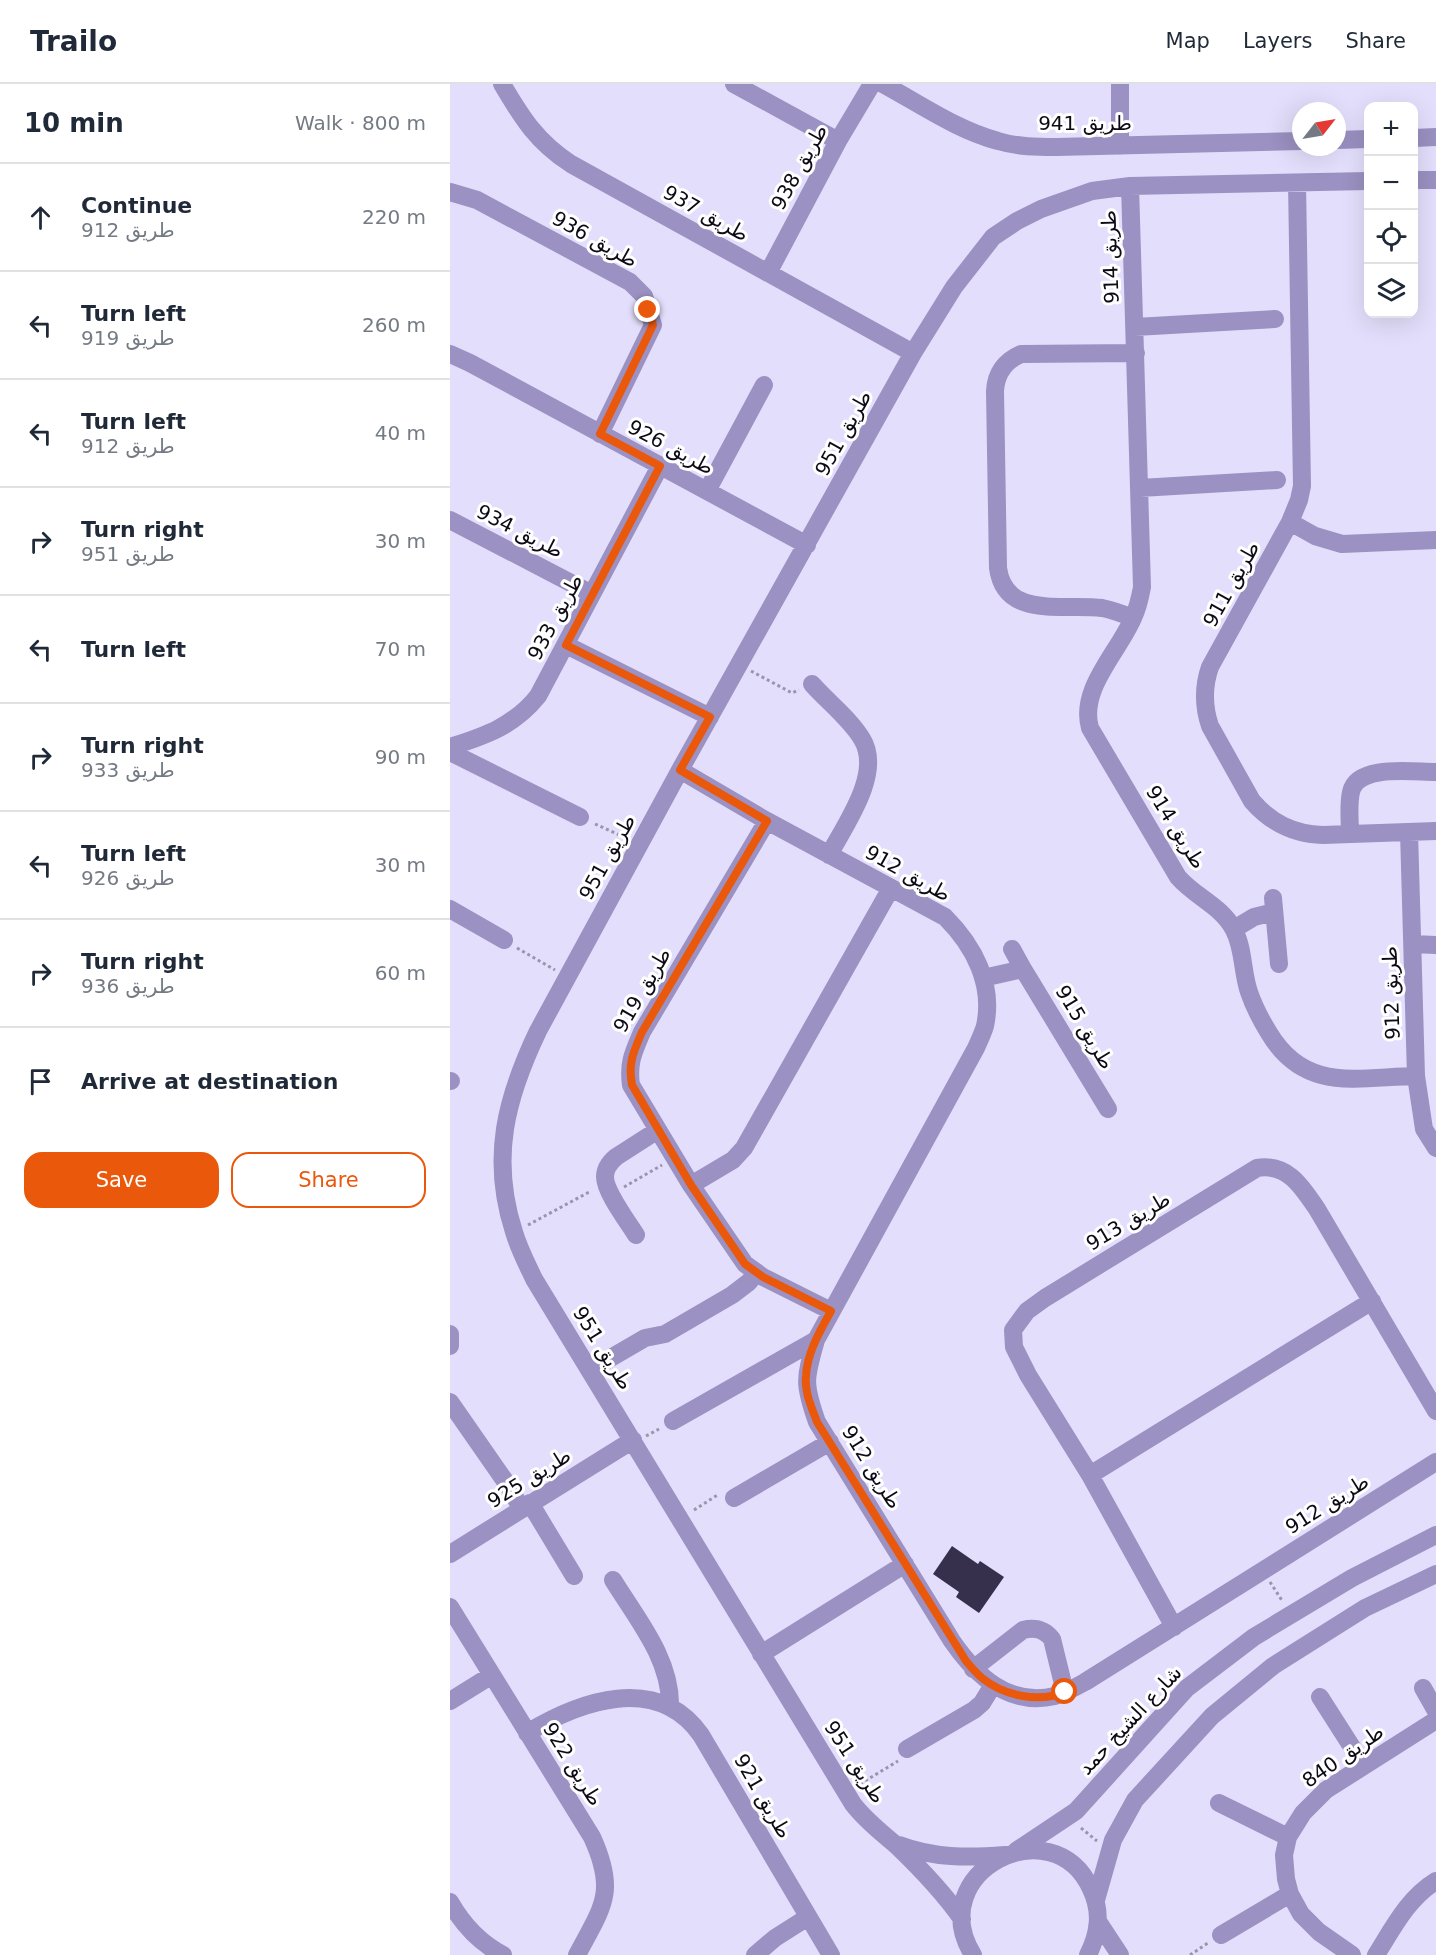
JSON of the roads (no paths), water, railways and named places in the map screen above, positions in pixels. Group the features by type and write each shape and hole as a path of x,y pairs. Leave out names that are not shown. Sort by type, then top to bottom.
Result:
{"street":[{"name":"طريق 937","path":"502,84 530,130 556,154 913,353"},
{"path":"734,84 838,141"},
{"name":"طريق 938","path":"768,273 838,141 872,84"},
{"name":"طريق 941","path":"883,84 962,127 999,141 1038,147 1292,141"},
{"path":"1120,84 1120,146"},
{"path":"1418,138 1436,137"},
{"path":"1346,140 1364,139"},
{"path":"1418,180 1436,180"},
{"name":"طريق 951","path":"974,1955 968,1945 962,1923 939,1888 872,1826 845,1792 534,1279 514,1233 508,1211 503,1169 503,1134 510,1100 520,1068 567,977 913,353 954,287 993,237 1041,209 1092,191 1130,186 1364,181"},
{"name":"طريق 911","path":"1297,183 1303,472 1299,500 1290,522 1210,667 1204,690 1206,714 1210,726 1252,801 1271,820 1296,832 1309,835 1436,831"},
{"name":"طريق 914","path":"1130,186 1142,587 1133,618 1090,696 1087,712 1090,728 1178,878 1221,912 1234,929 1248,989 1256,1011 1278,1047 1293,1062 1311,1073 1332,1078 1416,1076"},
{"name":"طريق 936","path":"450,192 477,200 630,282 644,296 653,325 600,434"},
{"name":"طريق 914","path":"1135,327 1275,320"},
{"path":"1133,618 1101,608 1022,603 1014,599 1002,585 998,568 995,391 1002,368 1022,354 1136,353"},
{"name":"طريق 926","path":"450,354 807,545"},
{"path":"707,491 764,385"},
{"name":"طريق 933","path":"450,747 496,732 519,716 538,696 660,466"},
{"path":"1140,488 1277,480"},
{"path":"1290,522 1315,536 1342,544 1436,540"},
{"name":"طريق 934","path":"453,529 592,594"},
{"path":"566,645 710,717"},
{"path":"812,684 863,740 870,764 864,788 829,855"},
{"path":"450,752 580,817"},
{"name":"طريق 912","path":"680,770 767,821 945,917 959,931 979,963 987,1005 985,1027 976,1048 816,1340 806,1377 808,1398 817,1422 952,1641 974,1669 993,1685 1028,1697 1056,1696 1065,1692 1174,1627 1436,1462"},
{"path":"1350,834 1350,794 1354,784 1363,776 1374,772 1435,772"},
{"name":"طريق 919","path":"767,821 642,1032 631,1056 629,1070 632,1085 658,1130 736,1253 756,1273 831,1311"},
{"name":"طريق 912","path":"1409,832 1416,1076 1424,1129 1436,1148"},
{"path":"691,1185 733,1160 744,1148 891,888"},
{"path":"1234,929 1274,905 1279,964"},
{"path":"450,909 504,940"},
{"path":"1413,944 1436,945"},
{"name":"طريق 915","path":"1012,949 1108,1109"},
{"path":"983,978 1023,969"},
{"path":"636,1235 609,1189 606,1171 611,1161 658,1130"},
{"name":"طريق 913","path":"1174,1627 1090,1475 1028,1375 1014,1347 1013,1330 1027,1311 1257,1168 1268,1166 1280,1169 1302,1187 1436,1411"},
{"path":"590,1370 645,1338 665,1334 732,1295 749,1282 756,1273"},
{"path":"1090,1475 1372,1301"},
{"path":"450,1334 450,1346"},
{"path":"673,1421 816,1340"},
{"path":"450,1401 574,1576"},
{"name":"طريق 925","path":"450,1554 634,1441"},
{"path":"734,1498 830,1442"},
{"name":"شارع الشيخ حمد","path":"962,1923 965,1896 977,1875 1076,1811 1187,1688 1254,1636 1352,1578 1436,1535"},
{"path":"760,1654 905,1564"},
{"path":"1088,1955 1095,1942 1099,1923 1096,1900 1113,1840 1135,1800 1212,1716 1273,1666 1365,1608 1436,1574"},
{"path":"613,1580 662,1660 669,1683 670,1706"},
{"name":"طريق 922","path":"450,1607 592,1837 605,1870 605,1898 577,1955"},
{"path":"974,1669 1023,1630 1039,1629 1046,1632 1052,1639 1065,1692"},
{"path":"450,1701 492,1675"},
{"path":"907,1749 974,1710 982,1703 993,1685"},
{"path":"1423,1688 1436,1711"},
{"path":"1320,1697 1364,1766"},
{"name":"طريق 921","path":"527,1732 568,1712 604,1701 642,1698 670,1706 693,1723 831,1955"},
{"name":"طريق 840","path":"1352,1955 1319,1932 1301,1914 1290,1894 1284,1855 1288,1837 1303,1813 1326,1790 1436,1720"},
{"path":"1220,1803 1288,1837"},
{"name":"طريق 951","path":"894,1844 917,1852 939,1856 961,1857 1036,1850 1056,1855 1081,1873 1088,1881 1096,1900"},
{"path":"1376,1955 1402,1912 1436,1881"},
{"path":"1221,1935 1290,1894"},
{"path":"450,1902 473,1934 503,1955"},
{"path":"754,1955 775,1938 808,1917"},
{"path":"962,1923 962,1955"},
{"path":"1099,1923 1120,1955"}]}
